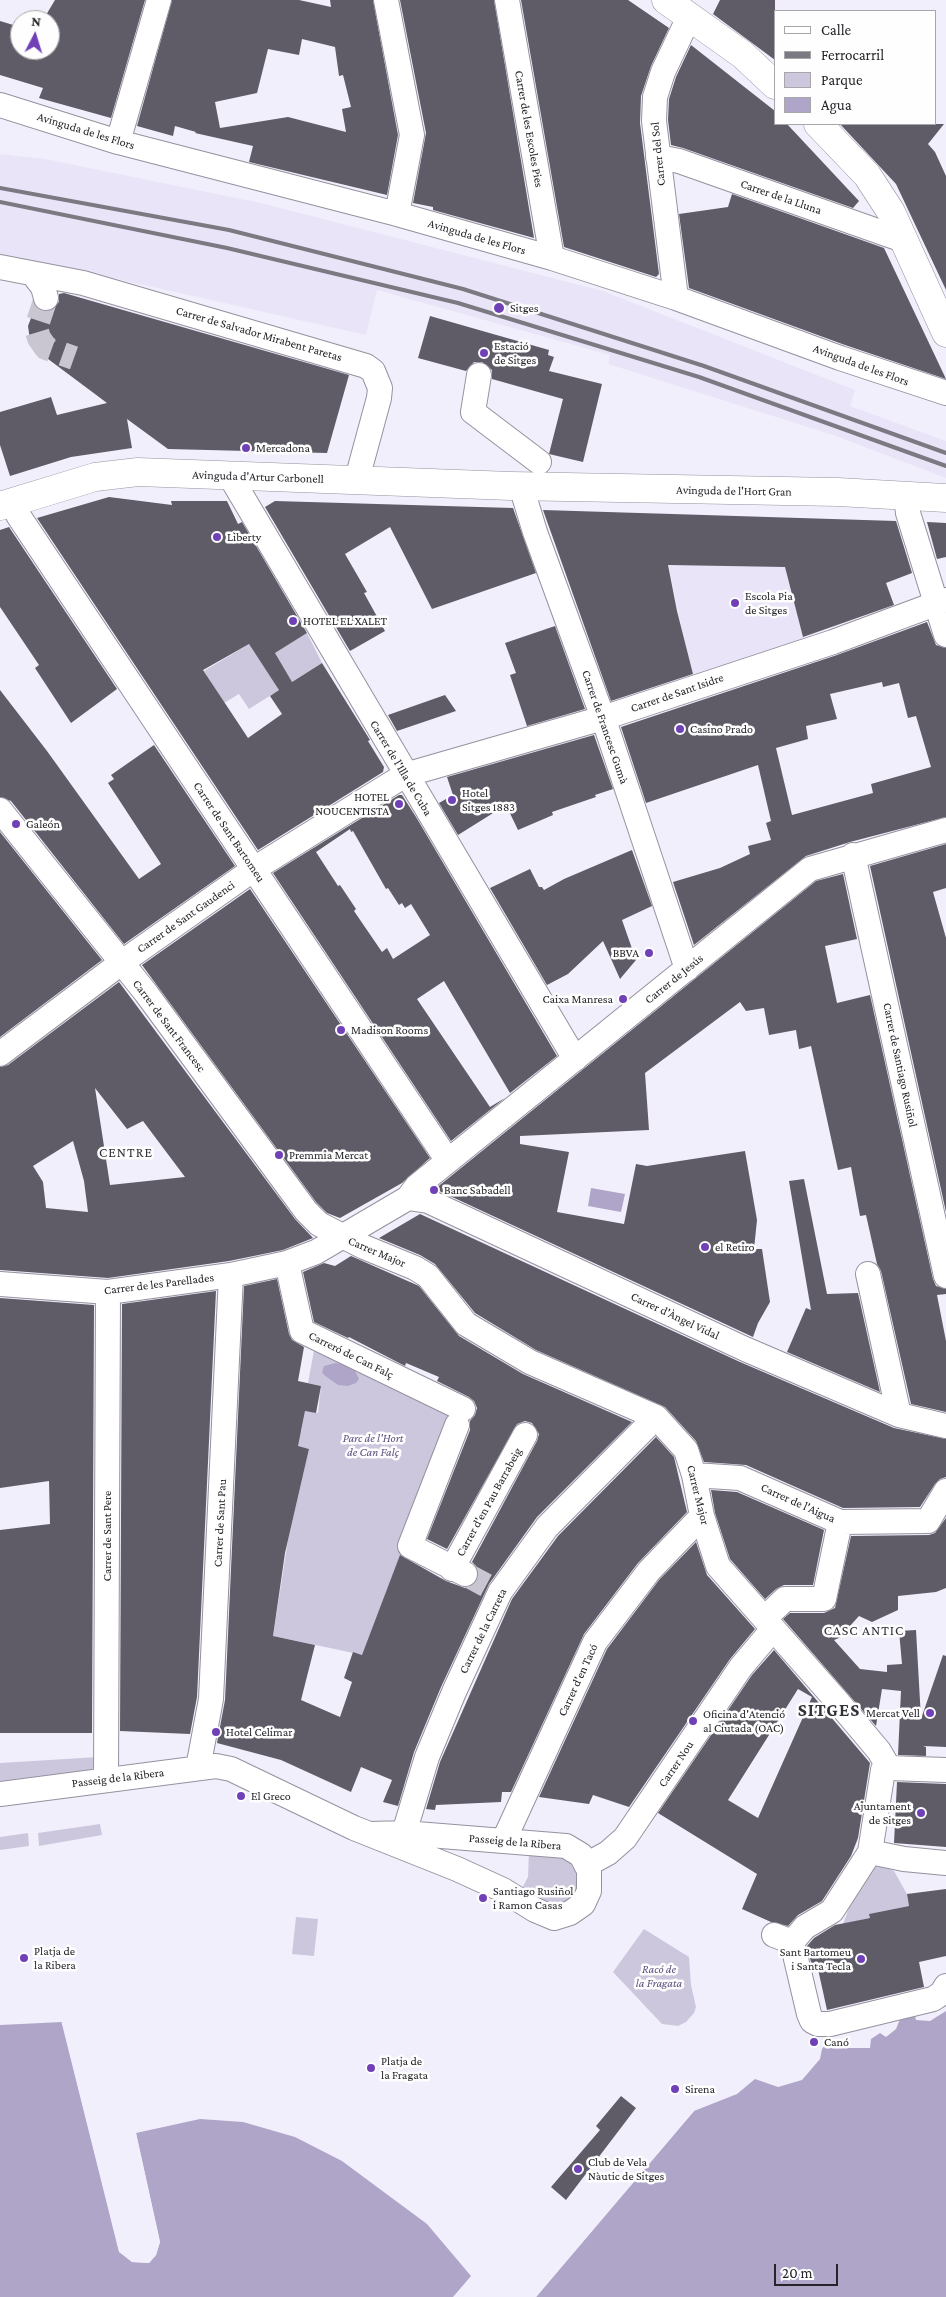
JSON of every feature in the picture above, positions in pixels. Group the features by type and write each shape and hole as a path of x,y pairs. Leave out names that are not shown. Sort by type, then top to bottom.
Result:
{"street":[{"path":"118,142 159,0"},
{"path":"386,0 412,135 397,214"},
{"name":"Carrer de les Escoles Pies","path":"507,0 552,258"},
{"path":"666,0 693,9 774,84"},
{"name":"Carrer del Sol","path":"676,298 654,121 655,98 663,72 693,9"},
{"name":"Avinguda de les Flors","path":"0,105 118,142 397,214 552,258 676,298 840,358 946,393"},
{"path":"819,125 867,175 891,212 903,240 939,301 946,333"},
{"name":"Carrer de la Lluna","path":"658,157 679,161 903,240"},
{"name":"Carrer de Salvador Mirabent Paretas","path":"0,267 83,283 366,366 374,371 380,388 380,398 357,480"},
{"path":"33,274 43,287 46,298"},
{"path":"479,375 473,412 539,462"},
{"name":"Avinguda d'Artur Carbonell","path":"6,504 95,477 138,472 521,486"},
{"name":"Carrer de l'Illa de Cuba","path":"230,476 405,775 575,1059"},
{"name":"Avinguda de l'Hort Gran","path":"521,486 838,492 946,498"},
{"name":"Carrer de Francesc Gumà","path":"521,486 535,532 603,718 687,969"},
{"path":"906,496 908,513 941,602 946,635"},
{"name":"Carrer de Sant Bartomeu","path":"6,504 18,515 448,1161"},
{"name":"Carrer de Sant Isidre","path":"405,775 603,718 833,642 941,602"},
{"name":"Carrer de Sant Gaudenci","path":"0,1054 121,963 254,869 405,775"},
{"name":"Carrer de Sant Francesc","path":"0,810 146,993 306,1210 319,1224 342,1236"},
{"name":"Carrer de Jesús","path":"342,1236 408,1198 426,1178 810,869 853,855 946,830"},
{"name":"Carrer de Santiago Rusiñol","path":"853,855 946,1276"},
{"name":"Carrer d'Àngel Vidal","path":"408,1198 428,1201 745,1349 898,1415 946,1426"},
{"name":"Carrer de les Parellades","path":"0,1284 108,1292 232,1275 287,1263 316,1252 342,1236"},
{"name":"Carrer Major","path":"342,1236 415,1268 428,1276 466,1324 530,1362 656,1417 686,1450 694,1475 702,1516 718,1566 879,1751 889,1768"},
{"name":"Carreró de Can Falç","path":"287,1263 302,1331 460,1417 410,1546 459,1572"},
{"path":"868,1274 898,1415"},
{"name":"Carrer de Sant Pau","path":"198,1768 212,1699 232,1275"},
{"name":"Carrer de Sant Pere","path":"106,1780 108,1292"},
{"name":"Carrer de la Carreta","path":"404,1833 430,1749 498,1591 547,1527 656,1417"},
{"name":"Carrer d'en Pau Barrabeig","path":"459,1572 525,1436"},
{"name":"Carrer de l'Aigua","path":"694,1475 740,1478 840,1522 928,1521 946,1491"},
{"name":"Carrer d'en Tacó","path":"504,1840 595,1642 648,1571 702,1516"},
{"name":"Carrer Nou","path":"586,1865 608,1853 625,1838 785,1599 824,1599 840,1522"},
{"name":"Passeig de la Ribera","path":"0,1794 198,1768 216,1766 231,1768 354,1828 464,1872 503,1890 535,1910 554,1918 570,1913 582,1904 589,1891 589,1870 581,1855 566,1846 404,1833 371,1834"},
{"path":"946,1770 889,1768 883,1770 870,1852 832,1911 783,1938 809,2014 812,2021 818,2024 830,2024 933,1999 942,1993 946,1986"},
{"path":"870,1852 904,1859 946,1863"}],"shaded area":[{"path":"0,154 45,159 261,203 603,291 855,390 850,406 946,441 946,478 836,436 608,364 610,355 377,290 366,335 55,265 0,257"},
{"name":"Escola Pia de Sitges","path":"657,513 769,517 785,567 805,643 694,678"}],"green space":[{"path":"307,633 322,663 249,709 239,694 224,703 204,671 249,644 265,668 278,659 275,653"},
{"name":"Parc de l'Hort de Can Falç","path":"315,1345 459,1402 363,1655 273,1636 288,1540 309,1449 287,1444 289,1429 301,1432 305,1411 318,1413 321,1386 308,1383"},
{"path":"98,1757 100,1772 0,1783 0,1763"},
{"path":"100,1824 102,1835 39,1846 38,1833"},
{"path":"28,1833 29,1846 0,1850 0,1837"},
{"path":"529,1851 566,1857 577,1868 580,1883 575,1896 556,1909 520,1892 528,1877"},
{"path":"871,1867 885,1867 894,1871 907,1894 909,1906 870,1914 870,1918 843,1924 862,1874"},
{"path":"296,1917 318,1919 314,1956 292,1954"},
{"name":"Racó de la Fragata","path":"644,1929 689,1957 691,1985 696,2007 694,2013 686,2022 678,2026 662,2024 613,1972"}],"water":[{"path":"591,1188 625,1194 621,1212 588,1206"},
{"path":"336,1363 346,1365 355,1371 359,1379 356,1383 348,1386 338,1385 324,1375 322,1372 324,1366"},
{"path":"946,2011 946,2297 536,2297 694,2111 737,2094 755,2079 778,2087 802,2080 820,2059 822,2049 828,2041 839,2048 870,2048 871,2039 880,2033 886,2037 896,2029 900,2019 915,2015 916,2020 930,2021"},
{"path":"62,2022 119,2251 132,2262 149,2263 156,2255 160,2242 136,2133 200,2119 243,2122 295,2137 342,2161 427,2224 471,2276 453,2297 0,2297 0,2025"}],"pier":[{"path":"61,2020 64,2022 121,2250 133,2260 148,2261 154,2254 157,2242 133,2133 135,2130 160,2242 156,2255 149,2263 132,2262 119,2252"},
{"path":"692,2109 694,2111 536,2297 534,2297"}],"building":[{"path":"55,0 145,0 111,118 39,98 43,88 0,75 0,21 10,24 10,60 60,60 60,10 49,10"},
{"path":"172,0 299,0 331,7 330,0 373,0 398,135 387,195 249,162 253,146 195,133 175,126 173,136 137,126","holes":["302,39 335,47 339,76 343,75 351,107 342,109 346,132 288,117 220,128 215,102 257,93 268,49 299,55"]},
{"path":"400,0 494,0 534,238 433,210 433,207 413,203 426,133"},
{"path":"521,0 628,0 669,28 651,66 641,96 640,123 659,274 656,277 564,247"},
{"path":"720,0 775,0 774,59 713,14"},
{"path":"691,45 774,110 774,125 788,125 859,201 853,208 671,145 668,120 669,99 676,77"},
{"path":"944,124 928,144 935,152 946,176 946,290 896,184 841,125"},
{"path":"732,194 884,248 946,379 845,345 689,288 679,214 728,207"},
{"path":"64,293 349,375 327,453 168,449 127,419 132,448 71,457 10,476 0,445 0,412 51,397 57,415 107,403 36,350 30,340 28,326 36,307 42,311 50,311 59,302 59,294"},
{"name":"Estació de Sitges","path":"430,316 549,350 548,355 554,357 549,371 602,384 583,462 549,454 563,399 492,379 492,370 482,362 474,362 466,371 418,358"},
{"path":"109,497 172,505 171,501 227,501 238,524 242,522 307,633 275,653 292,682 322,663 370,740 368,741 384,767 383,772 258,850 37,518","holes":["249,644 279,690 270,696 282,714 248,738 203,670"]},
{"path":"275,501 513,508 536,573 432,609 390,527 345,554 367,592 364,593 385,631 350,651 265,507"},
{"path":"543,510 896,521 912,573 886,583 894,605 803,637 785,567 668,565 677,611 693,674 611,701"},
{"path":"927,522 946,523 946,557 937,559"},
{"path":"9,527 117,689 71,723 35,668 39,665 0,607 0,530"},
{"path":"927,622 936,645 946,648 946,817 850,842 806,856 694,945 673,882 720,868 750,854 748,846 771,840 766,823 771,821 758,765 646,803 621,727 837,655","holes":["882,682 883,687 899,683 908,718 916,716 931,767 871,784 873,793 792,815 776,748 808,739 806,726 837,719 830,694"]},
{"path":"555,626 585,709 527,726 510,675 516,673 505,643"},
{"path":"0,690 47,751 139,879 161,864 108,783 114,779 111,775 154,745 235,866 124,944 11,801 0,797"},
{"path":"445,695 456,711 397,731 388,715"},
{"path":"594,735 613,789 595,795 596,797 552,812 553,815 518,830 506,805 458,835 439,803 453,795 447,777"},
{"path":"399,795 402,795 557,1056 510,1093 444,981 417,999 490,1107 505,1098 451,1141 273,873","holes":["350,829 351,832 353,831 386,889 388,888 399,905 402,903 405,908 411,904 430,935 393,959 387,948 382,952 354,911 356,909 340,885 338,886 316,852"]},
{"path":"0,832 102,960 0,1037"},
{"path":"946,844 946,888 933,892 946,938 946,1212 870,866"},
{"path":"632,850 652,906 622,920 636,960 620,979 603,941 568,974 547,985 490,888 530,869 539,887 542,887 544,890 564,879"},
{"path":"843,874 857,939 825,946 837,1003 870,995 933,1279 936,1286 946,1289 946,1294 937,1295 946,1341 946,1412 911,1404 881,1271 877,1264 866,1215 860,1216 851,1167 838,1170 811,1046 799,1049 796,1030 769,1035 764,1008 746,1011 740,1002 645,1073 649,1130 520,1136 520,1144 569,1152 557,1212 624,1224 636,1164 647,1166 745,1151 757,1220 754,1249 762,1249 770,1302 758,1323 753,1337 435,1189 816,881"},
{"path":"250,889 430,1158 402,1183 340,1218 327,1213 316,1202 142,965"},
{"path":"119,982 295,1219 313,1238 283,1250 229,1261 108,1278 0,1270 0,1067 8,1065","holes":["95,1088 127,1129 143,1121 185,1177 110,1185","73,1141 84,1181 88,1212 46,1208 43,1182 33,1166"]},
{"path":"804,1179 827,1294 858,1293 880,1392 787,1352 806,1308 811,1310 789,1181"},
{"path":"420,1214 740,1362 894,1428 946,1439 946,1477 940,1479 935,1484 920,1507 843,1508 746,1465 704,1462 696,1441 665,1407 536,1350 475,1313 435,1264 420,1255 379,1238"},
{"path":"351,1256 419,1286 459,1336 523,1374 632,1422 537,1517 489,1584 441,1687 414,1752 398,1806 383,1802 392,1780 361,1767 351,1792 281,1760 217,1743 225,1700 244,1286 277,1279 289,1334 292,1340 304,1347 298,1381 321,1386 316,1413 305,1411 298,1446 309,1449 285,1553 273,1636 315,1645 301,1700 340,1717 352,1682 344,1678 353,1652 362,1655 400,1555 446,1581 465,1588 473,1585 479,1573 472,1562 539,1434 532,1423 525,1421 517,1424 447,1549 427,1539 470,1430 470,1421 475,1415 477,1408 474,1401 469,1397 437,1381 439,1377 406,1363 405,1366 349,1337 314,1322 303,1272 324,1263 335,1266"},
{"path":"216,1291 197,1697 190,1734 120,1731 122,1304"},
{"path":"0,1298 94,1305 92,1733 0,1733 0,1530 50,1524 49,1481 0,1488"},
{"path":"656,1437 674,1457 687,1512 638,1563 584,1634 511,1792 502,1792 501,1802 436,1805 435,1810 426,1809 440,1762 512,1599 558,1536"},
{"path":"711,1490 737,1492 824,1530 813,1585 784,1585 776,1589 765,1599 730,1559 715,1513"},
{"path":"946,1518 946,1588 936,1592 898,1596 898,1610 872,1622 859,1616 839,1638 834,1640 860,1669 887,1672 887,1665 902,1664 899,1631 916,1630 921,1719 943,1655 946,1656 946,1747 923,1746 926,1747 926,1756 898,1755 901,1691 882,1689 876,1726 783,1619 790,1613 824,1613 835,1608 851,1536 929,1535 935,1533"},
{"path":"696,1542 707,1575 755,1629 730,1659 629,1807 593,1795 589,1804 539,1797 607,1649 659,1580"},
{"path":"774,1650 870,1763 858,1838 851,1856 822,1901 798,1915 788,1926 771,1922 742,1909 757,1874 658,1813 752,1675","holes":["798,1689 812,1697 758,1818 728,1800"]},
{"name":"Ajuntament de Sitges","path":"897,1782 946,1784 946,1847 894,1843"},
{"name":"Sant Bartomeu i Santa Tecla","path":"946,1889 946,1956 919,1962 924,1987 827,2010 818,1969 813,1970 807,1946 814,1938 835,1925 870,1918 869,1914 909,1906 907,1894"},
{"path":"621,2096 636,2108 566,2200 551,2187 600,2130 596,2126"}],"tunnel":[{"path":"46,298 36,328 39,338 46,348 74,358"},
{"path":"465,1574 495,1590"}],"railway":[{"path":"0,188 229,230 463,289 704,366 946,453"},
{"path":"0,202 227,248 458,303 699,377 946,466"}],"place":[{"name":"Sitges","path":"499,308"},
{"name":"Estació de Sitges","path":"484,353"},
{"name":"Mercadona","path":"246,448"},
{"name":"Liberty","path":"217,537"},
{"name":"Escola Pia de Sitges","path":"735,603"},
{"name":"HOTEL EL XALET","path":"293,621"},
{"name":"Casino Prado","path":"680,729"},
{"name":"Hotel Sitges 1883","path":"452,800"},
{"name":"HOTEL NOUCENTISTA","path":"399,804"},
{"name":"Galeón","path":"16,824"},
{"name":"BBVA","path":"649,953"},
{"name":"Caixa Manresa","path":"623,999"},
{"name":"Madison Rooms","path":"341,1030"},
{"name":"Premmia Mercat","path":"279,1155"},
{"name":"Banc Sabadell","path":"434,1190"},
{"name":"el Retiro","path":"705,1247"},
{"name":"Mercat Vell","path":"930,1713"},
{"name":"Oficina d'Atenció al Ciutada (OAC)","path":"693,1721"},
{"name":"Hotel Celimar","path":"216,1732"},
{"name":"El Greco","path":"241,1796"},
{"name":"Ajuntament de Sitges","path":"921,1813"},
{"name":"Santiago Rusiñol i Ramon Casas","path":"483,1898"},
{"name":"Platja de la Ribera","path":"24,1958"},
{"name":"Sant Bartomeu i Santa Tecla","path":"861,1959"},
{"name":"Canó","path":"814,2042"},
{"name":"Platja de la Fragata","path":"371,2068"},
{"name":"Sirena","path":"675,2089"},
{"name":"Club de Vela Nàutic de Sitges","path":"578,2169"}],"district":[{"name":"CENTRE","path":"126,1153"},
{"name":"CASC ANTIC","path":"864,1631"},
{"name":"SITGES","path":"829,1710"}]}
